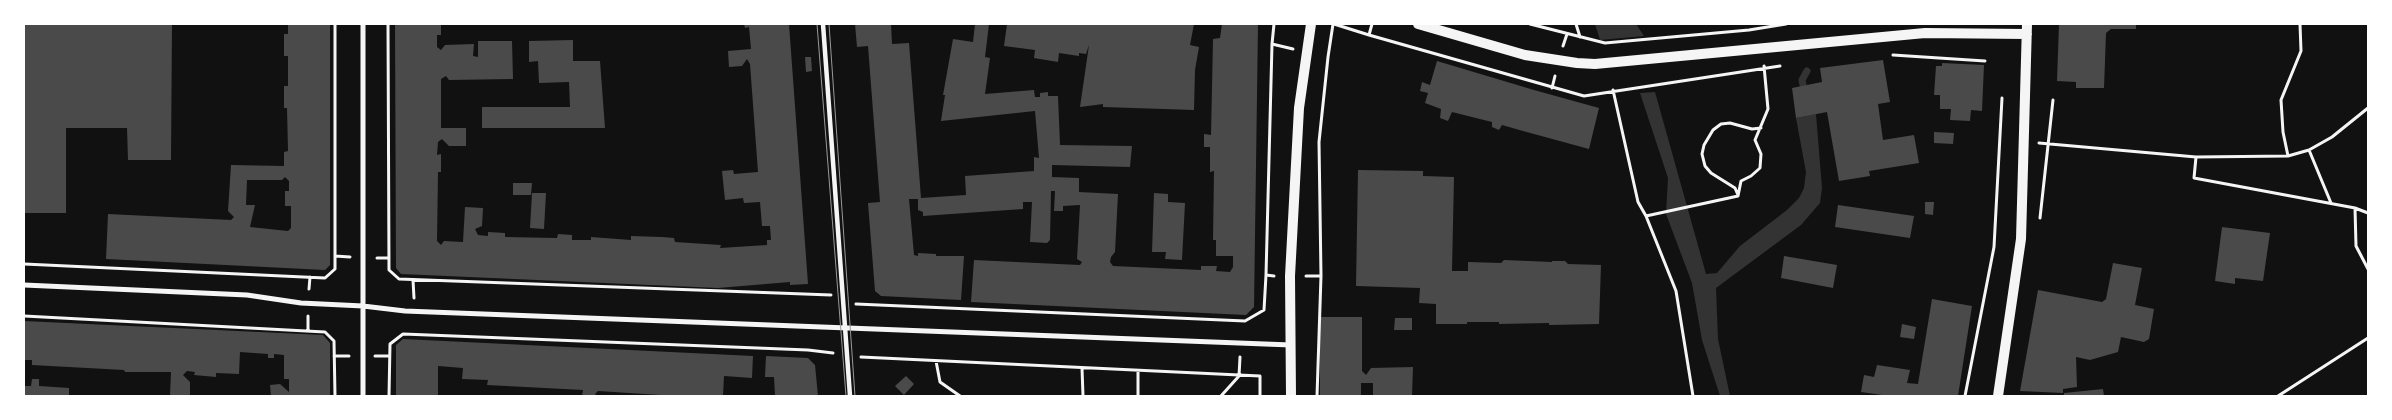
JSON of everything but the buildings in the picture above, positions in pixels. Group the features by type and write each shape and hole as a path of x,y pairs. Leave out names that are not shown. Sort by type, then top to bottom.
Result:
{"main road":[{"path":"1291,396 1290,276 1299,108 1311,24"},
{"path":"1418,24 1534,56 1577,63 1608,64 1925,33 2027,29 2021,239 1998,396"}],"street":[{"path":"363,24 363,396"},
{"path":"823,24 850,396"},
{"path":"24,285 247,296 302,303 363,306 405,311 1291,345"}],"path":[{"path":"24,264 324,278 335,269 336,24"},
{"path":"388,24 389,270 399,279 843,295"},
{"path":"1334,24 1584,96 1783,65"},
{"path":"1369,34 1372,24"},
{"path":"1530,24 1605,43 1749,30 1786,24"},
{"path":"1576,24 1580,38"},
{"path":"2288,156 2283,132 2281,100 2301,51 2300,24"},
{"path":"1563,47 1567,34"},
{"path":"1738,196 1741,181 1752,176 1760,168 1762,154 1755,140 1768,109 1761,48"},
{"path":"1886,54 1985,61"},
{"path":"1552,88 1556,75"},
{"path":"1613,90 1638,202 1646,216 1676,291 1693,396"},
{"path":"1966,396 1994,247 2002,98"},
{"path":"2024,141 2196,157 2288,156 2309,150 2332,137 2368,108"},
{"path":"1738,196 1735,188 1711,173 1705,166 1702,154 1704,145 1713,130 1721,124 1730,123 1752,129 1761,128"},
{"path":"2309,150 2331,203"},
{"path":"2196,157 2194,178 2356,208 2368,213"},
{"path":"1646,216 1738,196"},
{"path":"2356,208 2356,246 2368,269"},
{"path":"843,303 1245,322 1264,310 1266,276"},
{"path":"1317,396 1321,276"},
{"path":"24,316 325,332 334,341 335,396"},
{"path":"1221,396 1239,376 1240,344 1245,322"},
{"path":"389,396 390,344 403,334 808,350 847,355 1260,376 1260,396"},
{"path":"2278,396 2368,338"},
{"path":"936,360 940,382 960,396"},
{"path":"1082,368 1082,396"},
{"path":"1138,371 1138,396"}],"shaded area":[{"path":"1595,24 1636,24 1644,36 1600,40"},
{"path":"1655,92 1706,274 1717,273 1740,246 1787,210 1799,198 1804,188 1806,172 1796,118 1816,114 1822,188 1820,203 1801,225 1716,288 1718,339 1730,396 1720,396 1702,340 1692,283 1666,214 1668,178 1640,93"}],"waterway":[{"path":"1803,85 1802,80 1807,71"}],"tram line":[{"path":"817,24 846,396"},
{"path":"829,24 855,396"}]}
